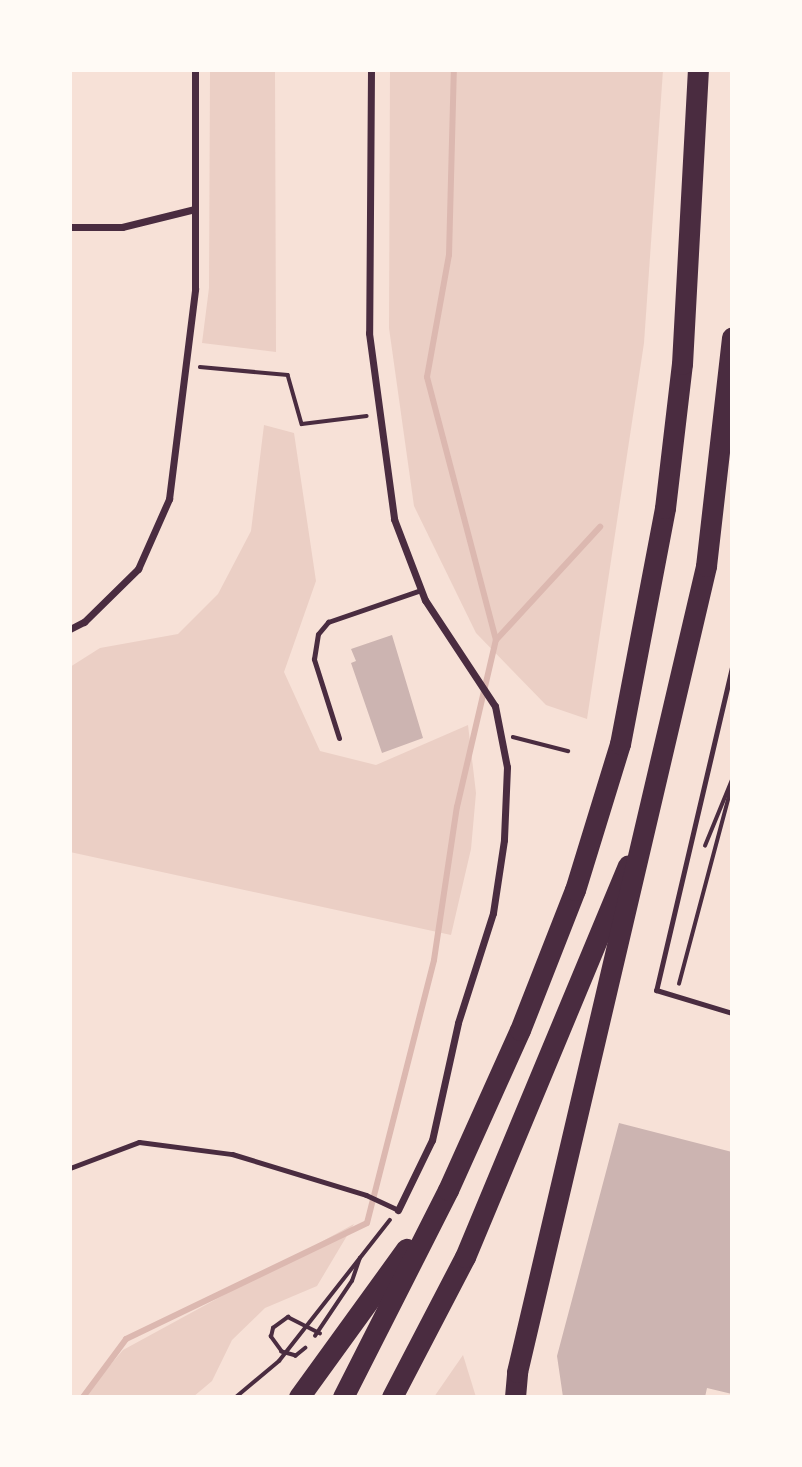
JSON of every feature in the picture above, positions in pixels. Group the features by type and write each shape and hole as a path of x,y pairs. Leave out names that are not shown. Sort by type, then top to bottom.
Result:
{"highway":[{"path":"343,1397 448,1190 520,1030 570,902 620,744 665,508 682,364 698,70"},
{"path":"515,1397 526,1333 653,806 706,566 732,337"},
{"path":"391,1397 465,1257 653,806"},
{"path":"299,1397 448,1190"}],"street":[{"path":"70,629 84,622 138,569 169,499 195,289 195,70"},
{"path":"371,70 369,333 394,519 421,590 495,706 507,767 504,841 493,913 458,1023 432,1140 398,1210"},
{"path":"70,227 122,227 195,209"}],"lane":[{"path":"339,738 314,659 318,634 328,622 421,590"},
{"path":"732,667 656,990 732,1013"},
{"path":"70,1168 138,1142 232,1154 366,1195 398,1210"}],"path":[{"path":"185,365 288,375 302,424 380,415"},
{"path":"501,740 518,736 568,751"},
{"path":"676,997 732,785"},
{"path":"236,1397 279,1361 398,1210"},
{"path":"296,1356 352,1281 360,1258"}],"shaded area":[{"path":"210,70 275,70 276,352 202,343 209,288"},
{"path":"390,70 663,70 644,343 587,719 546,705 476,633 414,506 389,328"},
{"path":"264,425 294,433 316,581 284,672 320,751 376,765 468,725 476,793 471,849 451,935 70,852 70,667 100,648 178,634 218,594 251,531"},
{"path":"354,1224 317,1286 265,1308 232,1340 212,1381 193,1397 83,1397 123,1350"},
{"path":"463,1355 476,1397 434,1397"}],"building":[{"path":"392,635 423,738 382,753 351,663 356,661 351,649"},
{"path":"619,1123 732,1152 732,1394 707,1388 705,1397 563,1397 557,1356"}],"waterway":[{"path":"83,1397 126,1339 367,1223 434,960 457,807 496,640 427,377 449,255 454,70"},
{"path":"496,640 600,527"}]}
